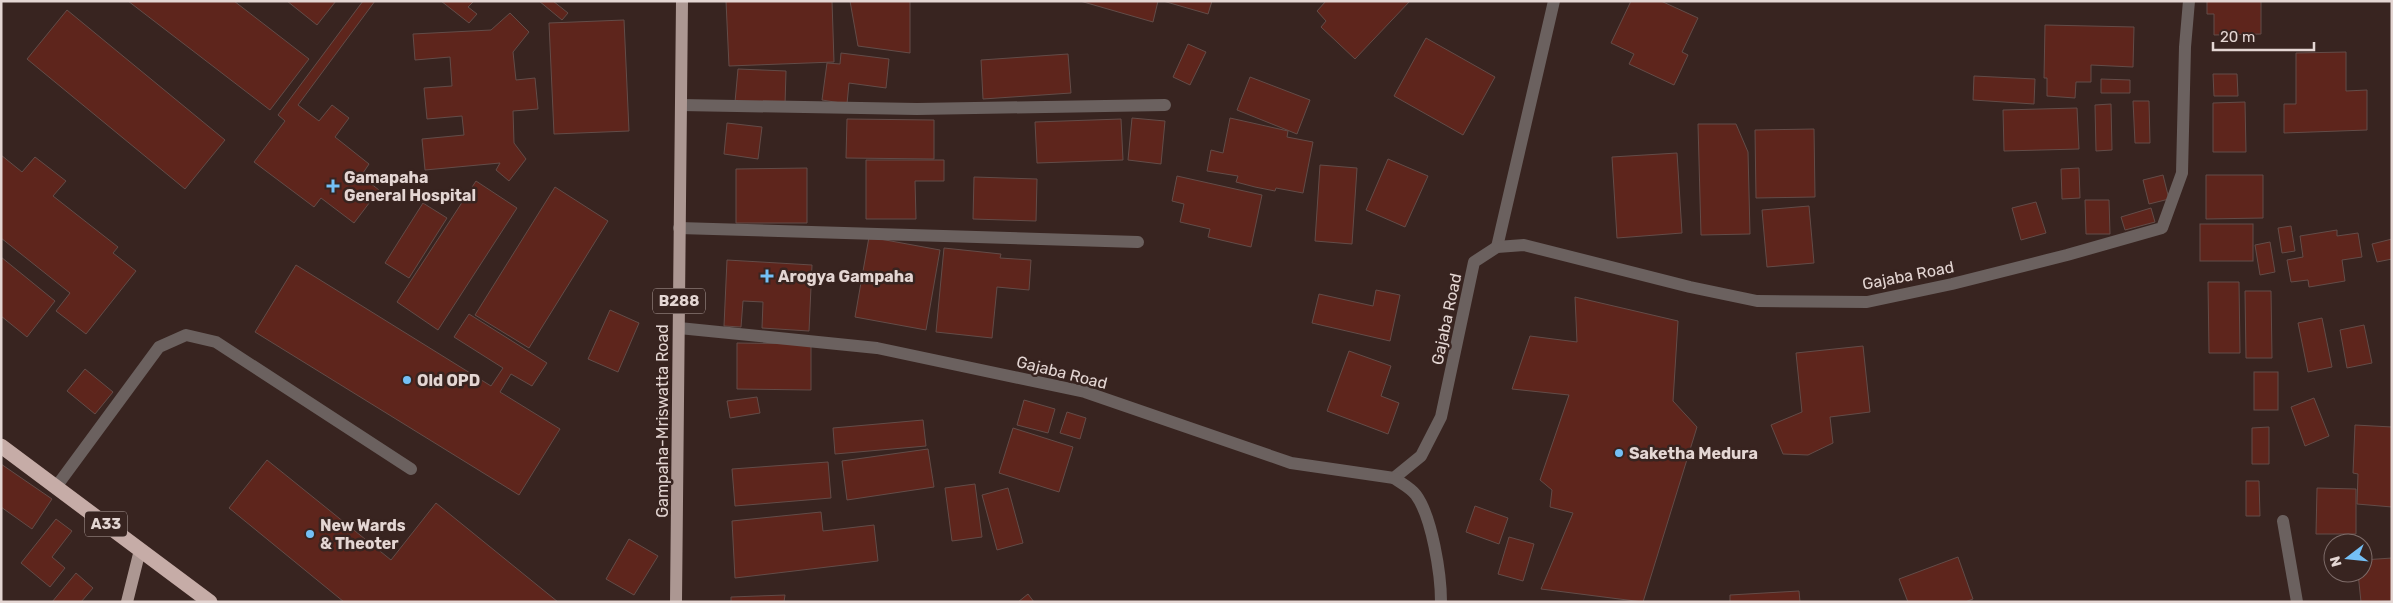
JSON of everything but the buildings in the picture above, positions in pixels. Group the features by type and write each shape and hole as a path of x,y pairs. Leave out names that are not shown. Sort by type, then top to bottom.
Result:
{"highway":[{"name":"A33","path":"1,446 210,602"}],"main road":[{"name":"Gampaha-Mriswatta Road","path":"676,602 682,1"},
{"path":"126,602 140,550"}],"street":[{"path":"1497,247 1554,1"},
{"name":"Gajaba Road","path":"679,328 886,350 1084,392 1291,463 1394,478 1421,456 1441,417 1474,262 1497,247 1524,245 1690,287 1757,300 1867,302 1981,277 2162,228 2182,173 2185,47 2190,1"},
{"path":"681,105 917,108 1165,105"},
{"path":"680,228 1138,242"},
{"path":"56,487 159,347 186,335 216,342 411,469"},
{"path":"1394,478 1415,494 1428,518 1441,588 1441,602"},
{"path":"2283,521 2297,602"}],"place":[{"name":"Gamapaha General Hospital","path":"333,186"},
{"name":"Arogya Gampaha","path":"767,276"},
{"name":"Old OPD","path":"407,380"},
{"name":"Saketha Medura","path":"1619,453"},
{"name":"New Wards & Theoter","path":"310,534"}]}
